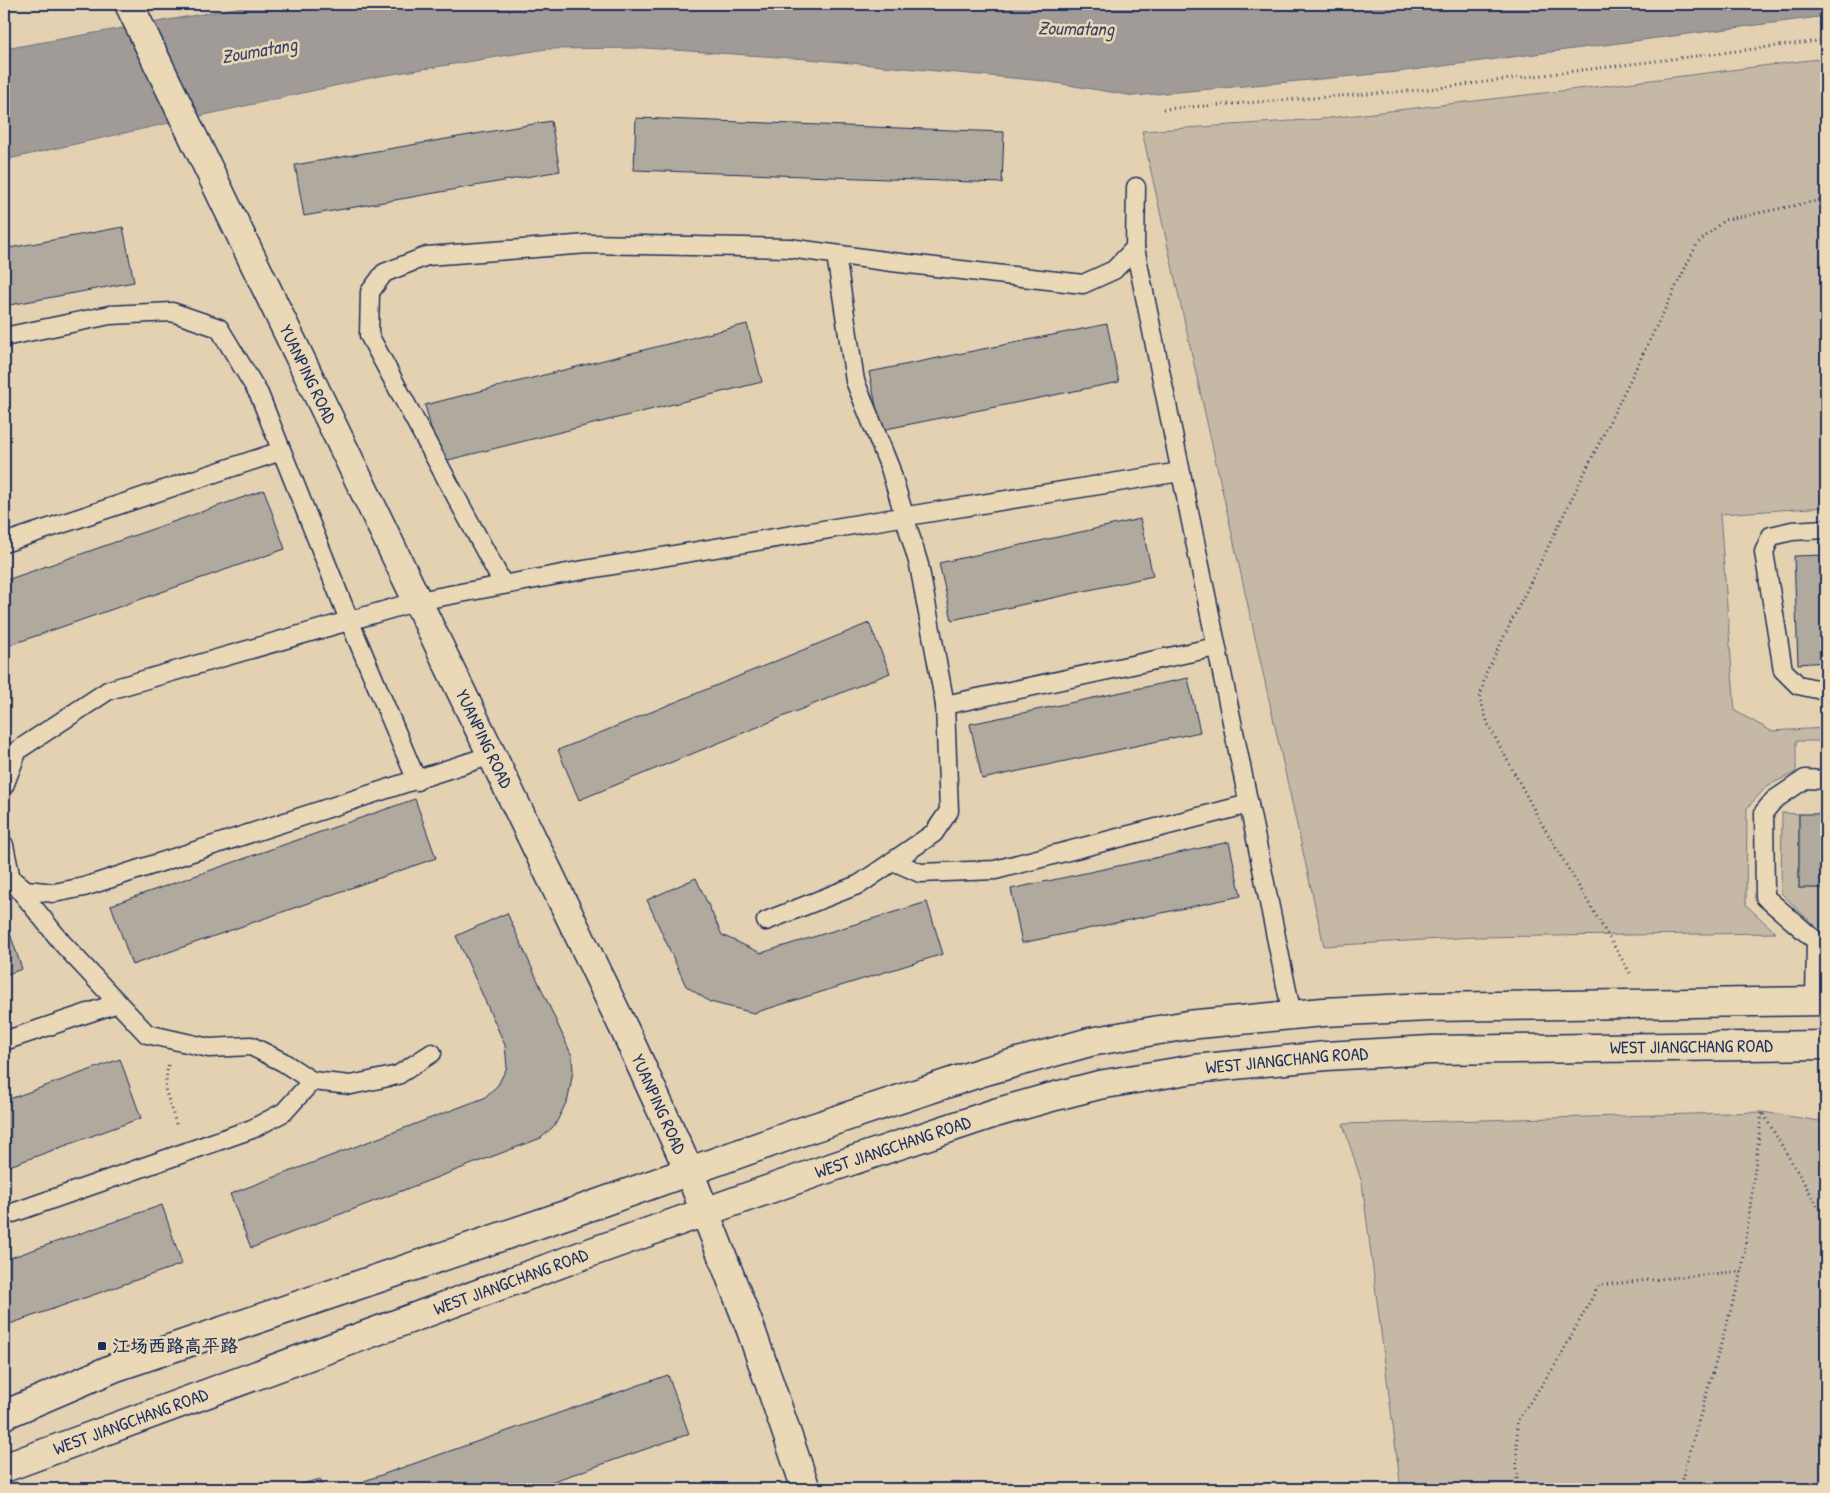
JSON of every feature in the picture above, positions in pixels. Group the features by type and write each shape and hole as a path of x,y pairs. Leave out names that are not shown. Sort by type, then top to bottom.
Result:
{"main road":[{"name":"YUANPING ROAD","path":"129,4 629,1039 689,1171 751,1330 806,1489"},
{"path":"4,1415 116,1367 574,1212 925,1090 1036,1056 1090,1042 1188,1025 1292,1015 1429,1007 1821,1001"},
{"name":"WEST JIANGCHANG ROAD","path":"4,1468 704,1212 930,1134 1048,1098 1100,1085 1194,1069 1326,1056 1431,1050 1826,1045"}],"lane":[{"path":"1136,187 1135,248 1292,1015"},
{"path":"503,584 369,335 370,292 384,273 427,256 588,244 789,248 1083,284 1114,270 1135,248"},
{"path":"766,921 860,884 934,833 949,811 945,705 918,565 890,468 855,381 836,255"},
{"path":"4,337 110,315 172,312 218,328 259,394 349,620 417,781"},
{"path":"4,543 282,450"},
{"path":"4,786 18,750 109,690 418,600 904,516 1180,472"},
{"path":"1826,529 1792,531 1771,536 1764,552 1783,670 1798,685 1826,691"},
{"path":"945,705 1216,646"},
{"path":"8,874 26,890 54,892 84,887 417,781 492,755"},
{"path":"1821,1001 1821,941 1765,897 1764,812 1774,800 1805,780 1826,780"},
{"path":"893,861 920,873 995,870 1249,804"},
{"path":"4,845 8,874 63,944 147,1034 209,1048 251,1046 283,1062 312,1081 351,1084 398,1075 432,1053"},
{"path":"4,1041 118,1003"},
{"path":"4,1216 252,1129 284,1112 312,1081"}],"path":[{"path":"1163,109 1421,90 1826,40"},
{"path":"1648,1003 1539,819 1488,724 1480,698 1486,673 1697,244 1724,220 1826,199"},
{"path":"171,1040 165,1089 173,1119 187,1152"},
{"path":"1679,1489 1742,1271 1762,1112 1826,1220"},
{"path":"1518,1489 1518,1421 1556,1364 1599,1285 1742,1271"}],"shaded area":[{"path":"1826,58 1826,507 1720,514 1735,711 1771,731 1826,728 1826,741 1796,741 1796,772 1767,786 1747,808 1746,905 1776,933 1474,937 1324,946 1142,131 1321,119"},
{"path":"1782,813 1799,814 1799,888 1826,888 1826,931 1820,931 1781,893"},
{"path":"1762,1112 1826,1122 1826,1489 1401,1489 1362,1183 1343,1124"}],"water":[{"name":"Zoumatang","path":"259,4 1826,4 1826,16 1397,72 1134,96 1044,81 808,59 644,48 546,49 374,77 4,160 4,49"}],"building":[{"path":"636,118 1004,132 1002,183 634,170"},
{"path":"551,121 560,171 304,216 295,165"},
{"path":"123,227 134,282 4,306 4,249"},
{"path":"747,324 762,382 440,462 425,405"},
{"path":"1107,324 1119,382 881,430 869,372"},
{"path":"264,490 285,549 4,647 4,581"},
{"path":"1140,519 1153,576 952,620 939,563"},
{"path":"1826,555 1826,662 1798,664 1794,556"},
{"path":"869,623 890,673 579,800 558,750"},
{"path":"1188,678 1200,732 982,779 970,724"},
{"path":"415,799 436,858 132,965 111,905"},
{"path":"1799,814 1826,814 1826,888 1799,888"},
{"path":"1229,842 1241,896 1022,943 1011,889"},
{"path":"696,878 722,935 761,953 927,902 943,954 754,1013 710,1002 686,986 647,900"},
{"path":"507,913 572,1056 573,1071 568,1099 555,1125 541,1138 251,1248 230,1194 484,1098 498,1085 507,1067 505,1045 456,936"},
{"path":"4,916 22,969 4,975"},
{"path":"120,1059 141,1118 4,1168 4,1101"},
{"path":"162,1205 182,1264 4,1326 4,1260"},
{"path":"668,1375 689,1434 531,1489 367,1489 364,1481"},
{"path":"320,1479 323,1489 284,1489"}],"place":[{"name":"江场西路高平路","path":"102,1346"}]}
